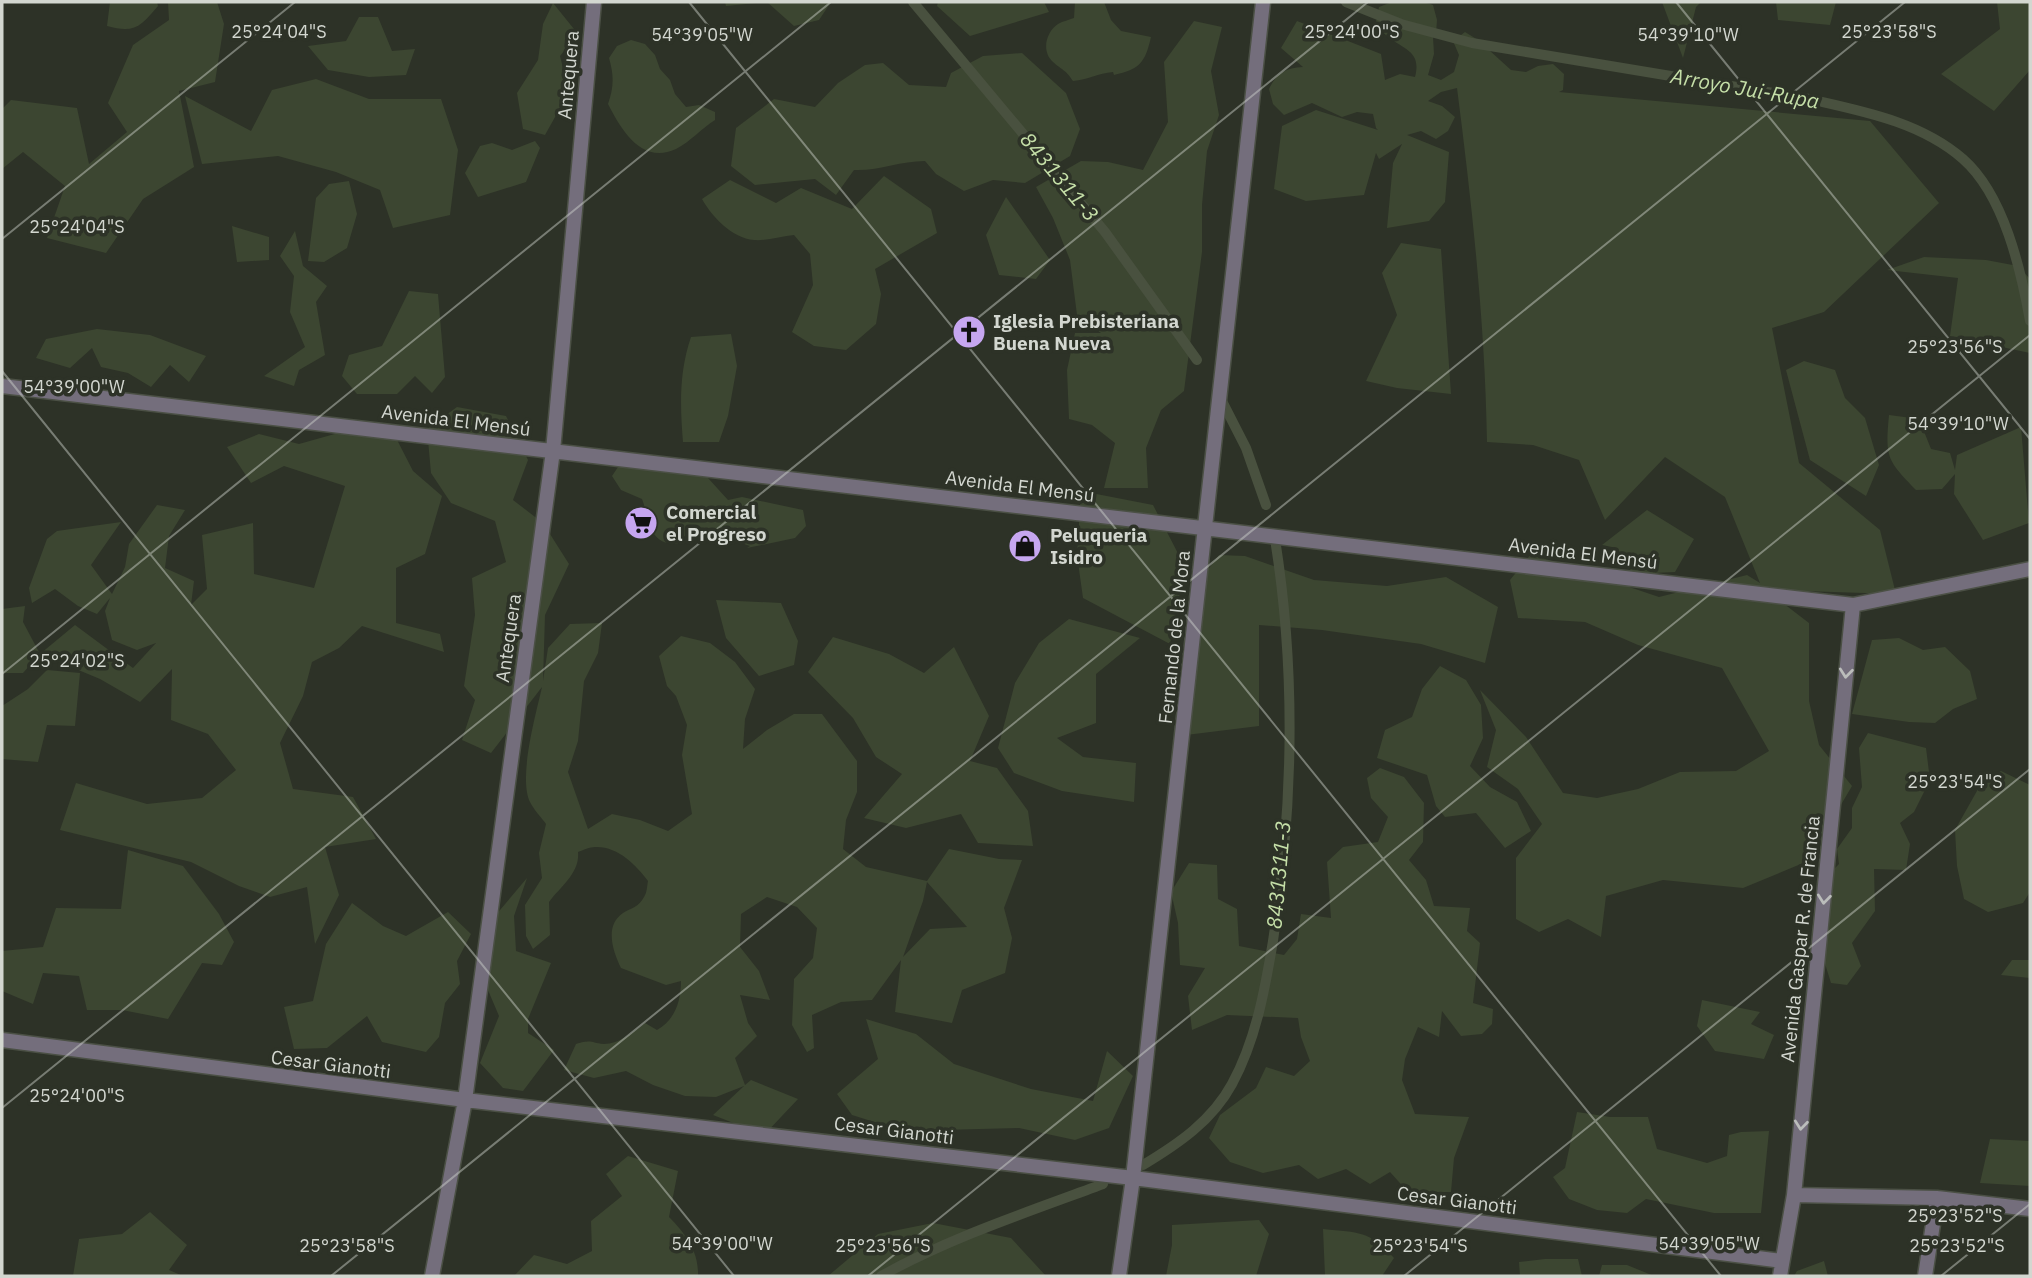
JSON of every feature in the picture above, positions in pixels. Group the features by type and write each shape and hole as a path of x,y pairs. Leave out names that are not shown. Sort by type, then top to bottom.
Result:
{"street":[{"name":"Antequera","path":"432,1276 466,1100 553,450 594,2"},
{"name":"Fernando de la Mora","path":"1119,1276 1133,1178 1263,2"},
{"name":"Avenida El Mensú","path":"2,386 1853,605 2030,569"},
{"name":"Avenida Gaspar R. de Francia","path":"1780,1276 1794,1195 1853,605"},
{"name":"Cesar Gianotti","path":"2,1040 466,1100 1133,1178 1782,1261"},
{"path":"1794,1195 1937,1198 2030,1209"},
{"path":"1925,1276 1937,1198"}],"green space":[{"path":"110,2 157,2 158,6 142,23 124,29 107,26"},
{"path":"168,2 217,2 224,24 215,82 179,91 194,167 143,199 106,253 47,238 65,186 23,152 2,169 2,109 11,100 77,108 89,164 127,132 108,103 133,45 169,20"},
{"path":"725,2 767,2 726,6"},
{"path":"767,2 831,2 819,20 794,26"},
{"path":"938,2 1044,2 1049,12 970,36 937,6"},
{"path":"1075,2 1104,2 1111,20 1121,31 1151,37 1140,64 1123,73 1114,75 1113,72 1073,81 1053,62 1047,53 1046,42 1054,27 1074,18"},
{"path":"1392,2 1433,5 1437,20 1436,34 1433,37 1434,54 1428,75 1441,80 1454,72 1459,55 1453,41 1465,32 1478,40 1511,70 1526,72 1538,66 1553,64 1564,74 1563,90 1559,92 1870,121 1939,203 1824,312 1772,328 1799,463 1880,530 1896,594 1766,590 1809,623 1809,701 1819,745 1852,786 1808,861 1743,888 1663,880 1606,896 1601,937 1568,919 1539,932 1516,919 1516,858 1542,824 1518,789 1487,767 1496,730 1480,690 1526,737 1563,793 1597,798 1638,789 1680,772 1736,771 1769,751 1722,668 1638,645 1585,622 1518,618 1510,580 1531,554 1659,597 1747,575 1760,583 1725,497 1665,457 1605,520 1579,460 1533,445 1487,442 1477,264 1457,88 1441,92 1428,101 1442,106 1455,117 1448,131 1436,139 1421,131 1407,135 1449,152 1445,202 1429,221 1387,228 1393,163 1402,144 1379,159 1376,153 1364,195 1306,201 1274,189 1282,126 1316,110 1378,130 1373,114 1357,112 1342,117 1312,103 1284,115 1273,104 1269,89 1275,79 1286,70 1303,67 1281,48 1297,21 1381,54 1385,80 1400,74 1415,77 1416,61 1413,56 1385,34 1376,22 1379,7"},
{"path":"1662,2 1701,2 1696,7 1683,58"},
{"path":"1776,2 1836,2 1830,25 1778,20"},
{"path":"1997,2 2030,2 2030,70 1994,111 1941,74 2000,29"},
{"path":"553,3 578,34 560,56 569,92 545,135 523,129 517,93 538,60 543,24"},
{"path":"359,17 378,17 392,51 415,49 406,75 369,77 328,70 308,46 346,41"},
{"path":"1194,21 1222,27 1211,71 1219,115 1207,151 1202,205 1202,252 1184,391 1161,410 1146,448 1148,488 1104,488 1115,443 1092,425 1069,419 1067,370 1075,333 1101,333 1077,315 1070,260 1053,218 1036,187 1081,161 1108,162 1143,170 1168,122 1164,62"},
{"path":"631,40 645,44 655,55 660,69 686,107 699,105 715,112 715,120 676,149 664,153 643,148 626,133 608,104 613,81 609,58 617,46"},
{"path":"1022,53 1066,93 1080,129 1070,156 1025,183 993,180 964,191 936,174 925,161 916,161 854,170 836,195 815,179 755,185 731,166 736,128 774,99 815,107 838,83 865,65 883,63 909,85 946,87 951,73 983,56"},
{"path":"316,79 369,99 441,99 458,150 450,215 393,228 380,190 336,172 278,156 202,164 185,96 251,131 272,90"},
{"path":"535,141 540,148 526,182 478,197 465,173 480,146 492,143 512,150"},
{"path":"884,176 931,209 937,233 875,269 881,294 876,324 846,350 814,346 792,332 813,285 810,254 794,235 754,240 738,235 711,213 702,199 730,180 776,203 801,188 852,209"},
{"path":"349,181 357,214 347,248 324,262 308,261 316,198 329,184"},
{"path":"1006,197 1050,260 1036,279 999,275 986,235"},
{"path":"232,226 269,237 269,260 237,262"},
{"path":"295,231 303,266 327,286 316,302 325,355 299,370 294,386 264,376 305,347 290,312 294,276 280,256"},
{"path":"1401,243 1441,249 1451,394 1397,388 1366,381 1397,315 1382,273"},
{"path":"1924,257 1986,260 2018,266 2030,279 2030,353 1950,336 1958,278 1887,270"},
{"path":"409,291 438,294 445,377 432,393 415,376 397,394 357,394 342,376 349,355 382,346"},
{"path":"97,329 150,335 206,356 189,382 170,365 151,387 128,373 101,367 92,348 70,368 36,358 46,339"},
{"path":"731,334 737,366 728,416 719,442 683,442 681,389 691,337"},
{"path":"1804,361 1835,370 1845,398 1865,418 1879,465 1866,496 1810,460 1786,370"},
{"path":"457,407 506,416 528,460 513,500 543,523 569,564 545,615 543,681 548,648 570,624 602,623 598,653 584,681 578,741 568,772 588,829 612,814 640,820 668,831 692,814 682,755 687,725 676,696 667,686 659,656 681,636 710,643 735,662 755,689 745,719 743,749 794,714 822,714 857,761 857,792 846,820 843,849 866,867 927,881 949,849 999,859 1022,860 1004,908 1012,938 1005,973 962,990 952,1023 895,1012 901,960 872,1000 841,1002 812,1015 814,1048 807,1052 792,1025 794,979 813,958 817,928 797,907 767,897 741,914 740,947 759,971 770,1000 740,995 748,1023 757,1036 735,1058 745,1085 751,1080 798,1099 764,1135 713,1115 744,1086 716,1097 685,1096 653,1085 626,1071 594,1078 564,1070 576,1044 615,1042 645,1023 657,1030 663,1026 676,1009 681,981 666,985 621,968 613,947 614,925 617,918 642,900 648,881 632,863 611,850 593,847 578,852 573,873 549,902 550,935 533,949 526,936 525,905 542,878 539,853 546,824 530,802 526,777 529,745 542,687 491,753 462,740 475,700 464,686 475,615 472,578 506,562 495,521 451,503 431,473 427,429","holes":["927,882 967,927 930,929 903,957"]},
{"path":"1889,415 1919,419 1931,449 1950,453 1955,470 1957,455 2021,427 2029,523 1983,540 1954,494 1955,474 1942,489 1916,490 1899,472 1890,457 1887,441"},
{"path":"356,428 393,432 413,471 442,496 425,554 396,568 396,623 440,634 444,652 362,626 339,648 312,662 303,696 280,743 293,789 353,797 376,839 325,847 339,895 315,944 307,887 270,897 239,886 191,862 60,830 76,783 147,804 202,798 236,770 208,734 171,720 172,669 140,702 100,679 40,654 75,625 133,668 156,643 137,650 112,640 105,611 110,598 97,614 78,606 55,589 32,603 29,588 47,539 57,531 121,522 91,565 112,594 125,567 129,544 157,505 185,510 169,536 165,568 194,581 191,605 207,589 202,535 253,523 254,574 314,588 345,486 284,466 251,483 227,447 259,434 299,444"},
{"path":"620,464 694,470 708,478 728,500 742,497 803,510 806,526 795,538 747,548 750,546 719,535 683,543 666,543 658,539 652,531 642,499 621,490 612,476"},
{"path":"1081,491 1153,505 1185,567 1170,644 1083,598 1077,555"},
{"path":"1647,510 1694,539 1675,572 1633,574 1617,548 1602,545"},
{"path":"1219,555 1245,556 1314,580 1387,586 1446,577 1498,607 1485,663 1421,644 1322,630 1259,625 1259,726 1186,735 1199,652 1203,576"},
{"path":"716,600 781,603 798,641 794,665 759,676 726,638"},
{"path":"25,606 23,622 40,654 23,673 2,673 2,609"},
{"path":"1069,619 1140,638 1096,674 1096,723 1057,738 1083,757 1136,763 1134,802 1062,791 1014,773 998,748 1015,683 1039,643"},
{"path":"833,637 889,654 924,673 954,647 989,716 970,761 997,768 1028,811 1033,846 978,843 961,814 906,828 864,818 902,774 876,757 853,718 808,672"},
{"path":"1899,638 1923,650 1945,647 1970,671 1977,699 1953,709 1935,723 1852,714 1872,640"},
{"path":"1440,666 1466,680 1481,705 1483,738 1470,766 1490,787 1517,802 1531,831 1505,848 1476,813 1445,817 1436,806 1427,775 1377,758 1385,730 1412,717 1422,689"},
{"path":"47,670 80,673 75,726 47,725 38,762 2,759 2,706 28,689"},
{"path":"1868,733 1926,748 1930,780 1914,812 1900,823 1910,844 1906,870 1874,869 1875,911 1852,943 1861,966 1847,985 1831,983 1822,954 1818,925 1831,910 1824,890 1824,879 1839,864 1837,849 1852,828 1852,808 1862,787 1859,748"},
{"path":"1380,768 1404,777 1424,803 1423,842 1409,860 1426,880 1434,906 1470,908 1467,931 1480,943 1473,1003 1493,1009 1492,1024 1482,1034 1461,1036 1442,1011 1439,1037 1418,1027 1405,1059 1402,1080 1415,1114 1469,1117 1454,1158 1451,1192 1408,1192 1390,1172 1370,1184 1346,1169 1318,1179 1299,1165 1263,1173 1230,1162 1209,1138 1220,1115 1256,1088 1266,1067 1294,1076 1310,1061 1301,1037 1298,1018 1227,1015 1192,1030 1188,996 1205,968 1180,965 1178,923 1171,892 1189,863 1217,865 1218,899 1237,909 1239,946 1284,955 1297,939 1301,914 1331,918 1327,862 1343,847 1378,842 1388,817 1371,798 1367,778"},
{"path":"2001,771 2030,785 2030,892 2023,903 1988,912 1964,899 1957,866 1955,830 1982,782"},
{"path":"128,850 183,866 219,914 234,942 222,965 202,963 168,1019 122,1010 87,1010 79,976 43,973 33,1004 2,991 2,951 43,947 56,908 121,909"},
{"path":"527,878 514,916 516,951 551,963 528,1019 528,1033 554,1050 523,1091 503,1088 480,1063 499,1016 482,976 489,923"},
{"path":"352,903 383,926 406,936 448,912 471,934 457,961 460,984 445,1003 439,1037 426,1052 382,1042 367,1016 327,1048 294,1049 284,1007 313,1001 326,944"},
{"path":"2012,960 2030,960 2030,978 2001,975"},
{"path":"1702,1000 1760,1012 1751,1024 1774,1035 1764,1059 1715,1051 1697,1026"},
{"path":"866,1019 916,1034 954,1064 1031,1089 1093,1101 1107,1051 1133,1076 1109,1128 1075,1140 1019,1128 903,1131 852,1115 837,1094 878,1059"},
{"path":"1577,1112 1610,1117 1648,1117 1657,1149 1707,1163 1727,1156 1729,1135 1769,1131 1761,1213 1714,1213 1646,1199 1627,1213 1597,1210 1569,1199 1553,1177 1565,1168"},
{"path":"1990,1139 2030,1141 2030,1186 1980,1183"},
{"path":"628,1156 678,1171 669,1217 690,1244 698,1267 698,1276 514,1276 534,1255 567,1264 592,1251 591,1221 622,1196 606,1174"},
{"path":"150,1212 187,1245 169,1270 183,1276 73,1276 79,1239 122,1234"},
{"path":"1259,1220 1269,1234 1256,1276 1166,1276 1172,1245 1172,1225"},
{"path":"933,1223 1011,1238 1046,1276 828,1276 878,1234"},
{"path":"1323,1229 1363,1234 1377,1242 1394,1258 1382,1276 1325,1276"},
{"path":"1578,1259 1582,1276 1520,1276 1519,1262"},
{"path":"1824,1261 1828,1276 1794,1276 1797,1271"},
{"path":"1602,1265 1627,1265 1654,1276 1599,1276"}],"waterway":[{"name":"8431311-3","path":"913,2 1105,232 1197,360"},
{"name":"Arroyo Jui-Rupa","path":"1346,2 1401,24 1472,43 1809,99 1850,108 1910,127 1946,146 1963,159 1990,192 2016,257 2030,321"},
{"name":"8431311-3","path":"1223,403 1246,448 1266,505"},
{"name":"8431311-3","path":"1143,1165 1193,1130 1224,1097 1247,1050 1263,996 1280,891 1288,791 1289,689 1282,589 1275,539"},
{"name":"8431311-3","path":"881,1276 962,1237 1103,1184"}],"place":[{"name":"Iglesia Prebisteriana Buena Nueva","path":"969,332"},
{"name":"Comercial el Progreso","path":"641,523"},
{"name":"Peluqueria Isidro","path":"1025,546"}]}
